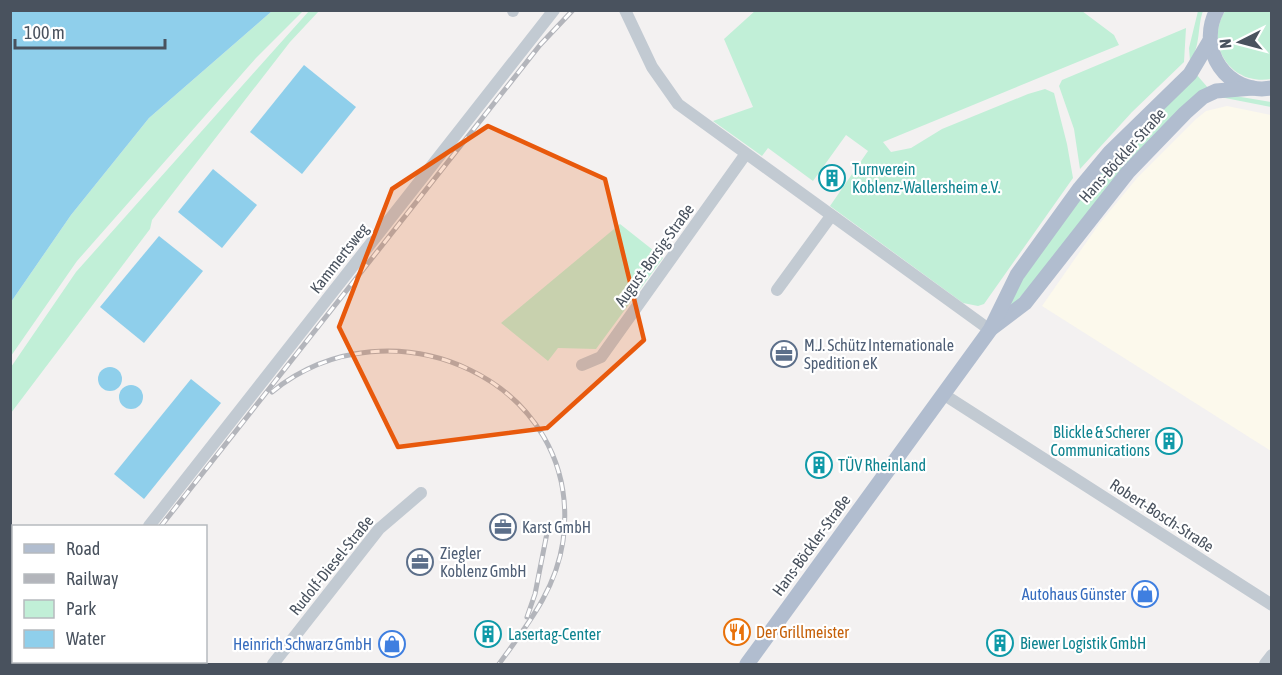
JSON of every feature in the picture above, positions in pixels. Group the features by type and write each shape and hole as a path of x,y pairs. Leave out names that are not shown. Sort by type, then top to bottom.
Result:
{"main road":[{"path":"1215,12 1209,42 1215,62 1223,73 1234,81 1266,89"},
{"name":"Hans-Böckler-Straße","path":"747,664 990,330 1017,275 1074,195 1110,152 1190,74 1209,42"},
{"name":"Hans-Böckler-Straße","path":"990,330 1025,303 1128,172 1203,97 1216,91 1266,89"}],"street":[{"name":"Kammertsweg","path":"150,525 554,10"},
{"path":"625,10 652,67 678,104 745,155 990,330"},
{"name":"August-Borsig-Straße","path":"582,365 601,357 745,155"},
{"path":"777,290 831,216"},
{"name":"Robert-Bosch-Straße","path":"943,394 1272,605"},
{"name":"Rudolf-Diesel-Straße","path":"273,664 379,529 421,493"},
{"path":"1265,664 1272,655"}],"highlighted area":[{"path":"488,126 605,179 644,340 547,428 398,447 339,327 392,189"}],"shaded area":[{"path":"1227,106 1271,115 1271,451 1042,306 1099,224 1137,178 1206,111"}],"green space":[{"path":"756,10 1082,11 1114,35 1119,45 883,142 891,152 911,148 942,129 1028,94 1045,89 1054,93 1073,178 984,304 978,306 963,303 830,206 868,151 846,135 813,181 768,148 762,156 713,121 753,107 724,39"},
{"path":"272,11 303,11 256,58 77,261 11,356 11,302 71,215 149,118"},
{"path":"309,11 319,11 290,42 152,220 150,229 11,413 11,367 76,272"},
{"path":"1198,11 1203,11 1196,49 1190,61 1189,48"},
{"path":"1225,11 1271,11 1271,79 1244,76 1233,70 1225,60 1218,37 1219,24"},
{"path":"1186,28 1184,62 1132,112 1080,169 1074,129 1059,86 1062,80"},
{"path":"1196,74 1209,89 1011,307 1008,300 1096,175"},
{"path":"1229,95 1271,102 1271,107 1220,97"},
{"path":"620,224 663,258 596,349 558,348 548,361 501,323"}],"water":[{"path":"11,10 272,11 149,118 71,215 11,302"},
{"path":"304,65 356,107 302,174 250,132"},
{"path":"213,169 257,205 222,248 178,212"},
{"path":"159,236 203,271 144,343 100,307"},
{"path":"110,367 115,368 121,374 121,384 115,390 110,391 105,390 99,384 98,379 99,374 105,368"},
{"path":"191,379 221,403 144,499 114,474"},
{"path":"131,385 136,386 142,392 142,402 136,408 131,409 126,408 120,402 119,397 120,392 126,386"},
{"path":"11,591 12,591 12,649"}],"railway":[{"path":"162,525 540,45 573,10"},
{"path":"272,392 320,364 371,352 422,354 470,370 512,398 544,437 562,485 563,541 547,591 530,621 499,664"},
{"path":"527,617 535,594 547,533"}],"place":[{"name":"Turnverein Koblenz-Wallersheim e.V.","path":"832,178"},
{"name":"M.J. Schütz Internationale Spedition eK","path":"784,354"},
{"name":"Blickle & Scherer Communications","path":"1169,441"},
{"name":"TÜV Rheinland","path":"819,465"},
{"name":"Karst GmbH","path":"503,527"},
{"name":"Ziegler Koblenz GmbH","path":"420,562"},
{"name":"Autohaus Günster","path":"1145,594"},
{"name":"Der Grillmeister","path":"737,632"},
{"name":"Lasertag-Center","path":"488,634"},
{"name":"Biewer Logistik GmbH","path":"1000,643"},
{"name":"Heinrich Schwarz GmbH","path":"392,644"}]}
